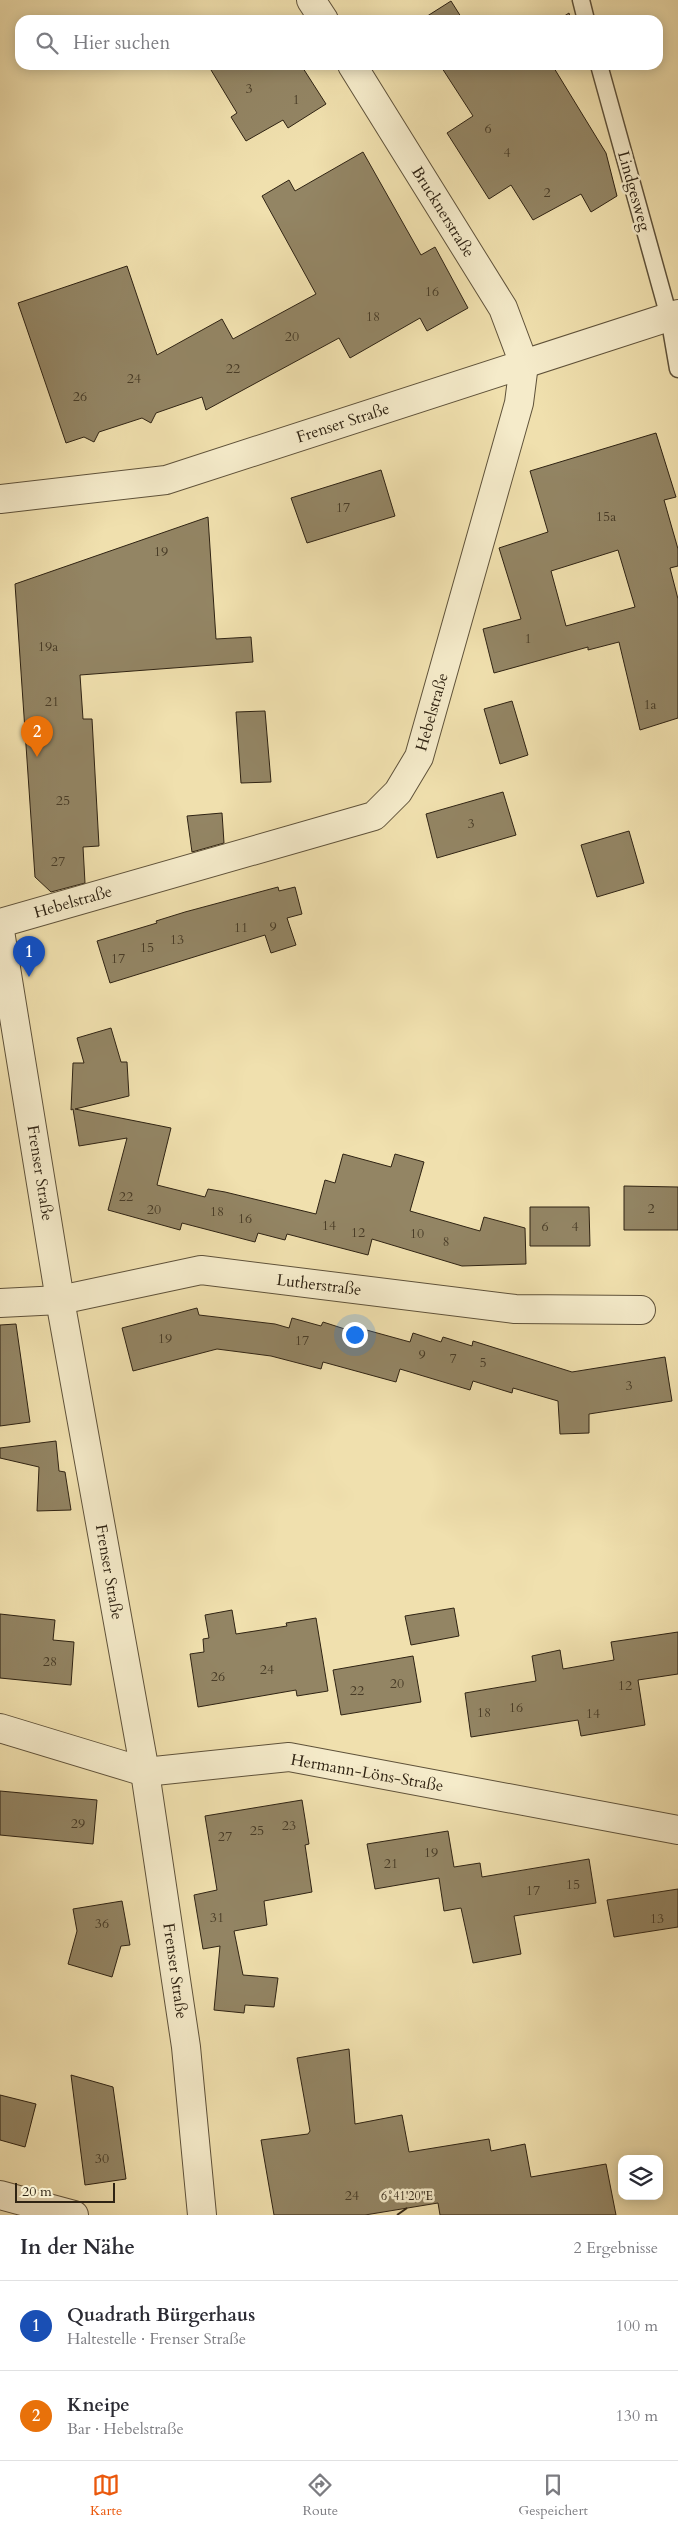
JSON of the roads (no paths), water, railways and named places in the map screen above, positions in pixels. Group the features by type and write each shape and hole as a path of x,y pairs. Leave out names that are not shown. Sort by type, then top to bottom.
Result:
{"street":[{"path":"311,0 321,15"},
{"name":"Brucknerstraße","path":"355,70 503,308 524,364"},
{"name":"Frenser Straße","path":"0,499 166,480 674,316"},
{"name":"Hebelstraße","path":"0,923 374,816 398,792 419,757 518,403 524,364"},
{"name":"Frenser Straße","path":"0,931 60,1300 145,1772 186,2047 202,2215"},
{"name":"Lutherstraße","path":"0,1303 60,1300 201,1270 515,1309 641,1310"},
{"name":"Hermann-Löns-Straße","path":"0,1728 145,1772 289,1757 678,1830"},
{"path":"0,2195 74,2215"}],"lane":[{"path":"581,0 585,15"},
{"name":"Lindgesweg","path":"600,70 674,316 678,369"}],"place":[{"name":"Kneipe","path":"37,757"},
{"name":"Quadrath Bürgerhaus","path":"29,977"}]}
